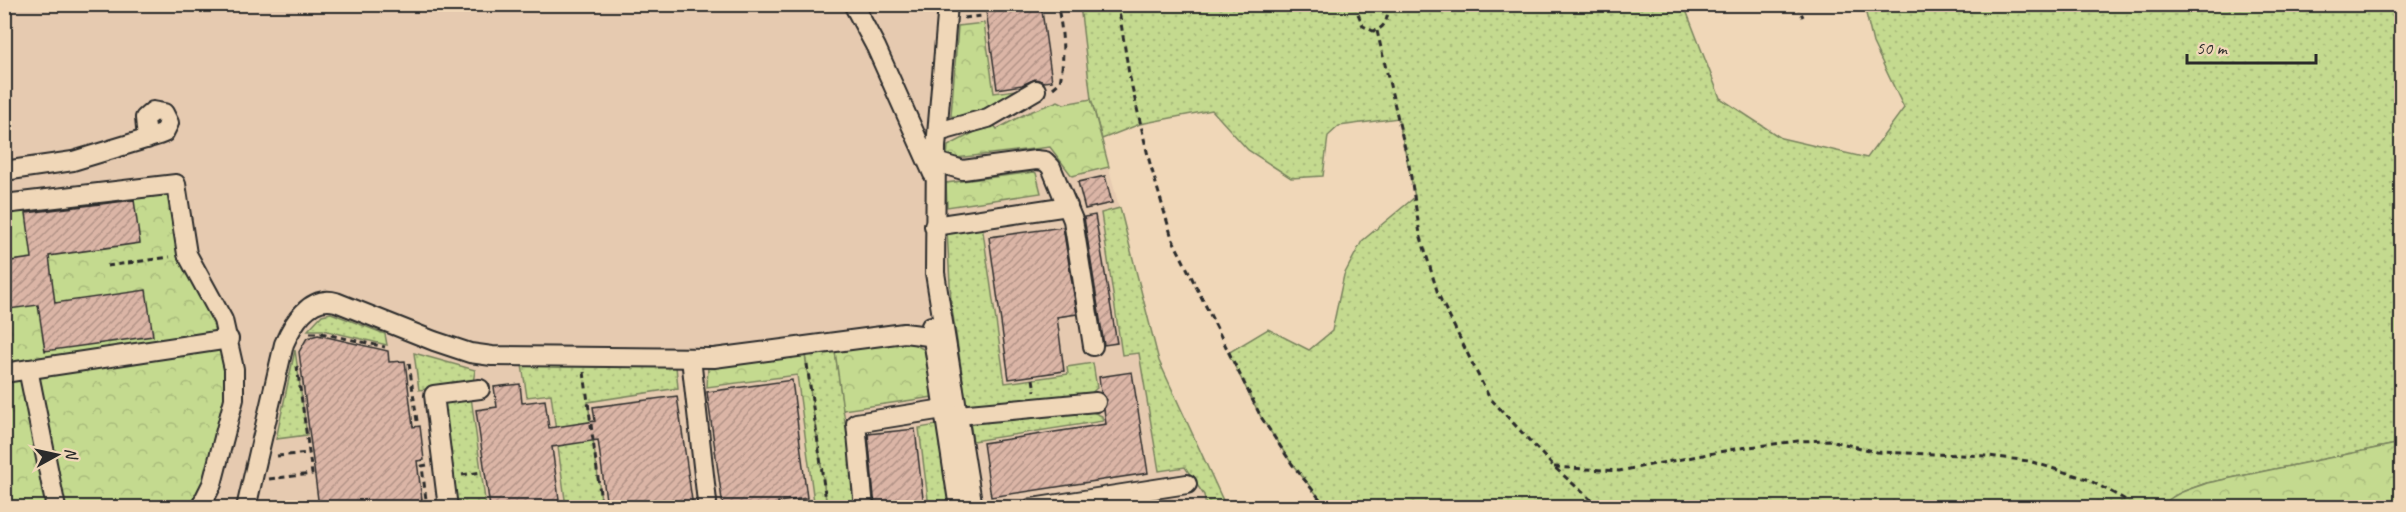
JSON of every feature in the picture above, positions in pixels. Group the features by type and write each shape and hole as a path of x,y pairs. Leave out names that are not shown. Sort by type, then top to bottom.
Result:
{"street":[{"path":"853,4 935,170"},
{"path":"948,4 935,170 935,273 931,307 950,412 959,507"},
{"path":"938,132 988,118 1036,90"},
{"path":"4,171 73,161 147,139"},
{"path":"935,170 963,170 1045,161 1051,167 1068,206 1074,227 1093,346"},
{"path":"4,204 176,184 187,254 223,320 234,369 234,399 212,484 200,507"},
{"path":"934,226 1068,206"},
{"path":"246,507 284,344 302,316 313,304 322,300 336,302 434,341 481,355 722,357 904,333 938,337"},
{"path":"4,373 229,339"},
{"path":"691,358 707,502"},
{"path":"28,369 56,507"},
{"path":"448,507 434,395 480,389"},
{"path":"864,507 854,428 856,423 950,412 1096,402"},
{"path":"950,412 973,507"},
{"path":"1032,507 1083,504 1187,484"}],"path":[{"path":"1036,90 1053,88 1060,82 1062,44 1057,4"},
{"path":"1118,4 1142,133 1160,206 1172,238 1261,417 1292,464 1327,507"},
{"path":"1354,4 1363,26 1367,30 1377,31 1387,22 1388,4"},
{"path":"1797,4 1803,17"},
{"path":"1377,31 1409,165 1420,234 1438,294 1489,397 1554,466 1600,507"},
{"path":"107,266 187,254"},
{"path":"305,336 321,333 385,347"},
{"path":"806,355 827,507"},
{"path":"267,479 312,474 297,360"},
{"path":"583,365 602,507"},
{"path":"1554,466 1619,471 1740,448 1829,440 1877,453 1988,456 2029,461 2087,479 2124,498 2133,507"},
{"path":"281,456 309,453"},
{"path":"460,475 481,472"}],"shaded area":[{"path":"4,5 1080,5 1091,99 1159,361 1226,507 5,507"}],"green space":[{"path":"1080,5 1684,5 1720,98 1781,138 1867,158 1904,108 1873,43 1864,5 2401,5 2401,443 2207,483 2176,495 2162,507 1327,507 1292,464 1261,417 1228,353 1268,329 1309,350 1332,331 1344,275 1362,241 1415,197 1398,118 1339,126 1328,136 1323,176 1291,178 1248,150 1212,110 1140,124 1102,139 1091,99"},
{"path":"984,23 994,93 1016,90 1016,95 977,113 951,116 958,26"},
{"path":"1091,99 1109,167 1072,176 1050,147 947,159 948,146 992,123 997,129 1025,114 1058,101 1064,104"},
{"path":"1034,172 1041,193 947,207 946,183"},
{"path":"176,184 187,254 234,369 200,507 5,507 4,204"},
{"path":"1120,208 1159,361 1226,507 1206,507 1204,495 1185,467 1159,471 1139,353 1122,355 1101,213"},
{"path":"982,225 1005,383 1068,374 1067,367 1093,363 1097,388 1089,395 967,406 951,302 947,230"},
{"path":"331,313 385,334 387,345 323,330 308,330 322,315"},
{"path":"910,342 925,350 933,397 843,410 835,351"},
{"path":"295,350 307,435 276,439"},
{"path":"835,351 857,507 827,507 805,355"},
{"path":"414,353 475,370 473,383 419,390"},
{"path":"805,355 827,507 785,507 814,502 797,375 707,387 708,367"},
{"path":"522,365 676,366 678,388 588,402 602,507 566,507 551,394 527,397"},
{"path":"471,397 486,507 454,507 441,402"},
{"path":"1090,411 1102,416 1103,421 973,441 970,422"},
{"path":"937,425 950,507 929,507 919,428"},
{"path":"2401,443 2401,507 2162,507 2176,495 2207,483"}],"building":[{"path":"985,4 1041,4 1052,81 1044,82 1035,79 1022,85 997,89"},
{"path":"1105,176 1112,203 1085,209 1078,182"},
{"path":"134,200 140,243 49,256 55,303 146,290 153,336 45,351 38,305 9,309 4,262 32,258 26,213"},
{"path":"1095,215 1117,343 1104,345 1084,217"},
{"path":"1063,227 1077,314 1057,317 1064,371 1009,379 989,237"},
{"path":"318,335 388,351 389,362 405,361 413,427 420,426 424,460 417,461 423,507 319,507 299,352 307,338"},
{"path":"1132,372 1148,473 991,497 983,443 1106,424 1104,409 1107,400 1101,392 1099,377"},
{"path":"792,380 807,498 778,502 778,507 723,507 707,392"},
{"path":"520,384 522,403 545,400 549,428 595,421 593,407 677,396 693,507 607,507 598,440 552,447 560,507 490,507 476,410 497,407 494,387"},
{"path":"915,429 924,507 875,507 868,434"}]}
